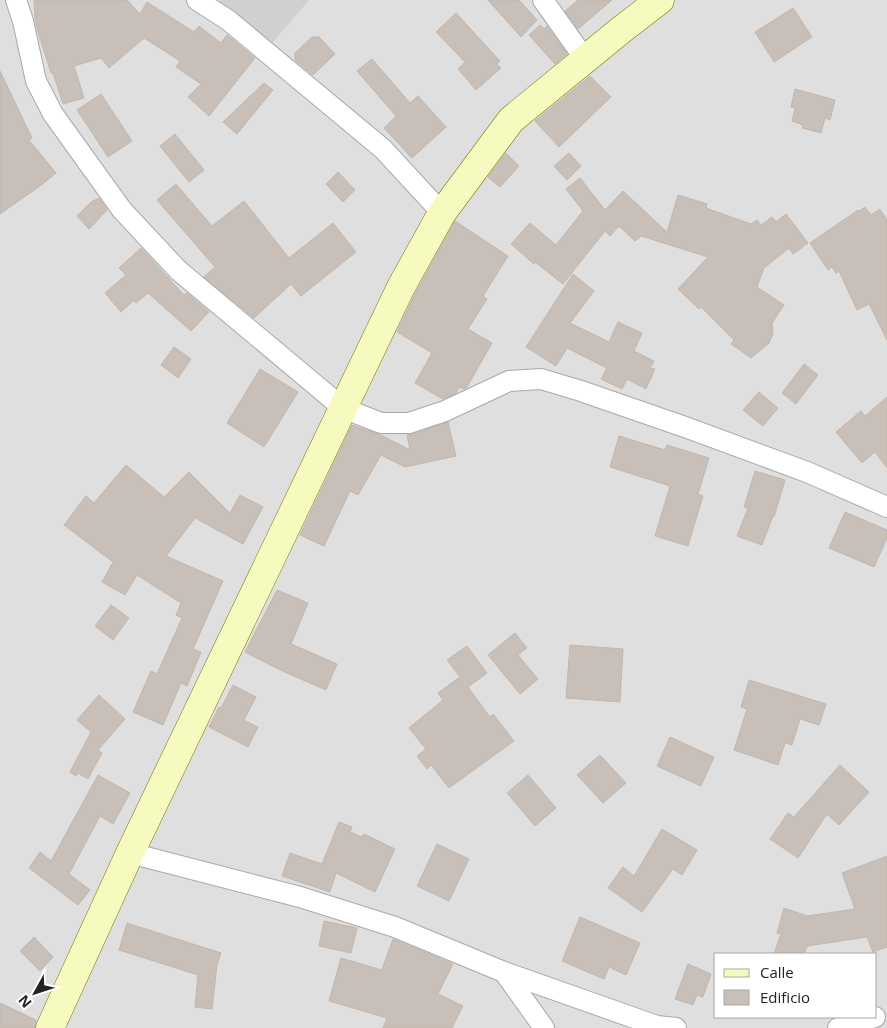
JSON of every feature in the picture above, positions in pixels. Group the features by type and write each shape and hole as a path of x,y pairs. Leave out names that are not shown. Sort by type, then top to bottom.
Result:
{"main road":[{"path":"50,1028 130,852 401,287 442,213 510,120 660,0"}],"street":[{"path":"16,0 23,21 36,81 53,114 122,210 178,270 343,408 381,423 409,423 445,410 509,381 541,379 581,391 807,472 887,508"},
{"path":"197,0 228,20 383,149 442,213"},
{"path":"543,0 584,59"},
{"path":"130,852 300,897 395,927 504,972 657,1026 676,1028"},
{"path":"504,972 544,1028"},
{"path":"838,1028 872,1018"}],"shaded area":[{"path":"0,0 887,0 887,1028 0,1028"},
{"path":"221,0 309,0 265,51 213,10"}],"building":[{"path":"34,0 127,0 140,14 147,2 194,32 199,26 221,43 227,35 255,58 209,116 188,97 201,84 176,67 180,61 144,38 109,68 101,58 74,66 84,98 63,104 38,32"},
{"path":"488,0 519,0 537,20 521,37"},
{"path":"578,0 612,0 578,29 565,11"},
{"path":"793,8 812,37 774,62 755,32"},
{"path":"456,13 500,61 497,64 501,68 476,90 458,69 465,62 436,32"},
{"path":"540,25 544,29 547,26 567,54 555,64 529,35"},
{"path":"312,37 319,37 335,54 313,75 295,60 295,53"},
{"path":"372,59 410,103 418,96 446,127 412,158 384,128 396,116 357,71"},
{"path":"0,71 32,138 29,140 56,173 0,214"},
{"path":"590,76 611,97 559,147 535,121"},
{"path":"264,83 273,90 237,134 223,122"},
{"path":"795,89 835,100 830,120 825,118 821,133 802,128 803,125 792,121 795,108 791,107"},
{"path":"101,94 132,141 108,157 77,110"},
{"path":"175,134 204,170 189,182 160,146"},
{"path":"506,153 519,166 500,187 488,177"},
{"path":"569,153 581,166 567,180 554,166"},
{"path":"338,172 355,190 343,202 326,184"},
{"path":"580,178 605,210 623,191 667,232 678,195 707,204 706,208 751,224 757,220 761,225 772,217 776,222 786,214 808,243 793,254 789,248 764,268 757,287 784,305 772,323 773,333 769,343 751,358 731,344 734,340 701,307 699,309 678,289 708,257 641,236 635,241 619,226 610,236 605,231 563,284 535,262 534,264 511,244 530,223 556,245 583,211 566,189"},
{"path":"176,184 212,226 244,201 289,258 333,223 356,252 301,296 291,284 254,318 204,277 215,267 157,200"},
{"path":"99,198 107,210 89,229 77,216 91,202"},
{"path":"865,207 871,215 880,209 887,220 887,340 869,304 857,310 839,271 836,273 832,267 828,270 810,243"},
{"path":"455,221 508,256 483,296 487,299 468,329 492,343 467,387 464,389 459,387 456,393 443,399 415,383 432,353 397,332 415,294"},
{"path":"141,248 184,295 187,293 209,312 191,331 148,293 136,303 134,300 121,312 105,293 126,275 119,268"},
{"path":"573,274 594,291 570,323 609,342 618,322 642,333 634,351 654,361 650,368 655,369 646,389 627,379 622,389 601,379 607,368 567,348 556,366 526,347"},
{"path":"174,347 191,359 178,378 161,365"},
{"path":"804,364 818,375 796,404 782,393"},
{"path":"260,369 298,392 264,447 227,423"},
{"path":"759,392 778,408 763,426 743,410"},
{"path":"887,397 887,468 875,452 862,463 836,432 861,411 865,416"},
{"path":"448,422 456,456 405,467 381,455 358,495 350,491 324,546 300,535 352,425 381,435 410,450 407,435"},
{"path":"619,436 665,450 667,445 709,458 698,494 703,496 688,546 655,536 670,486 610,467"},
{"path":"126,465 164,497 189,472 230,513 240,495 263,507 243,544 195,518 166,556 223,581 193,649 201,652 187,686 181,683 163,725 133,712 151,671 157,674 182,618 176,615 181,603 137,575 125,595 102,582 113,562 64,525 86,496 94,503"},
{"path":"755,471 785,480 774,517 762,545 737,536 748,508 744,507"},
{"path":"845,512 887,530 887,538 874,567 829,548"},
{"path":"277,590 308,603 291,644 337,664 326,690 245,652"},
{"path":"111,605 129,618 113,640 95,626"},
{"path":"515,633 527,648 518,655 538,679 520,694 488,655"},
{"path":"570,645 623,649 620,702 566,698"},
{"path":"467,646 487,673 468,687 490,717 493,714 514,741 449,788 431,765 427,769 417,756 426,749 409,728 443,700 438,693 460,677 447,660"},
{"path":"749,680 826,704 819,725 800,719 792,745 785,743 778,765 734,750 747,709 741,707"},
{"path":"233,685 256,697 244,720 258,727 248,747 209,727"},
{"path":"99,695 125,719 98,750 102,753 88,779 78,773 76,776 70,772 91,732 77,720"},
{"path":"670,737 714,757 701,786 657,766"},
{"path":"600,755 626,783 603,803 577,775"},
{"path":"840,765 869,792 839,825 827,814 798,858 770,839 788,813 794,817"},
{"path":"98,775 130,793 113,824 100,816 69,874 90,890 78,905 29,868 40,852 51,861"},
{"path":"528,775 556,808 535,826 507,793"},
{"path":"339,822 352,827 350,832 362,837 364,834 395,849 375,892 336,873 330,892 282,876 290,853 322,864"},
{"path":"662,829 697,850 682,875 673,869 642,912 608,888 623,867 634,876"},
{"path":"437,844 469,859 449,901 417,886"},
{"path":"887,856 887,947 873,952 867,937 807,946 804,953 774,953 781,934 777,933 784,908 807,916 855,909 842,873"},
{"path":"580,917 640,943 626,975 609,967 604,979 562,961"},
{"path":"324,921 357,928 351,953 319,946"},
{"path":"127,923 221,953 217,965 212,1009 195,1007 198,975 119,950"},
{"path":"34,937 53,957 40,971 20,951"},
{"path":"393,939 453,964 438,994 463,1006 452,1028 383,1028 387,1018 329,1001 341,958 382,970"},
{"path":"688,964 711,974 703,997 697,995 693,1005 675,999"},
{"path":"0,1003 36,1020 35,1028 0,1028"}]}
